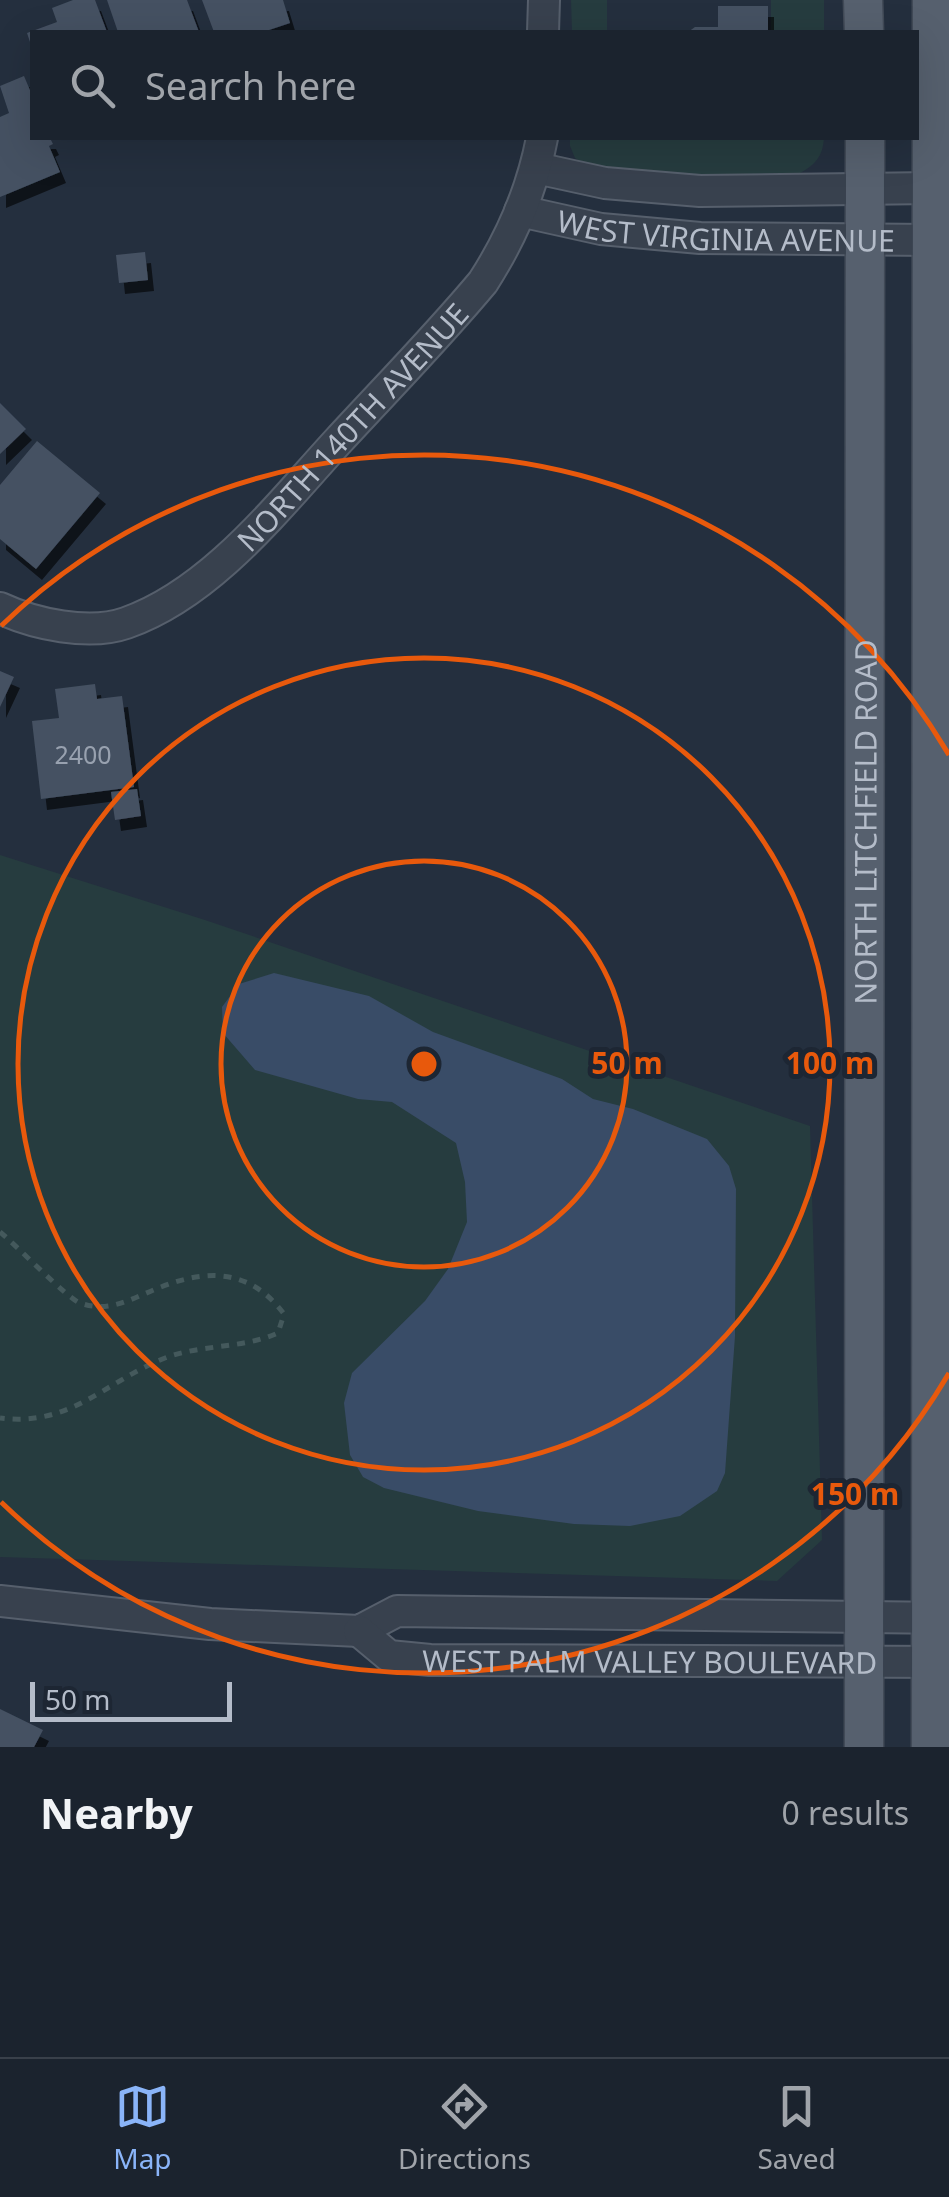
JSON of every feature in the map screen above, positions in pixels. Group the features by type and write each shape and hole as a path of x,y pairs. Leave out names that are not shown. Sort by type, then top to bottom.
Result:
{"main road":[{"path":"864,0 864,30"},
{"path":"931,1747 940,1662 932,0"},
{"name":"NORTH LITCHFIELD ROAD","path":"864,1747 865,140"}],"street":[{"path":"543,30 544,0"},
{"name":"NORTH 140TH AVENUE","path":"0,608 29,622 79,628 124,624 171,600 230,557 464,305 506,246 536,168 542,140"},
{"name":"WEST VIRGINIA AVENUE","path":"536,168 605,183 700,191 932,188"},
{"name":"WEST VIRGINIA AVENUE","path":"520,211 601,229 700,238 932,240"},
{"name":"WEST PALM VALLEY BOULEVARD","path":"0,1601 210,1624 359,1632 397,1611 940,1618"},
{"name":"WEST PALM VALLEY BOULEVARD","path":"359,1632 389,1656 430,1660 940,1662"}],"path":[{"path":"0,1232 76,1302 98,1308 126,1303 163,1286 207,1276 243,1278 268,1293 284,1314 278,1334 253,1345 224,1345 165,1358 50,1418 0,1418"}],"green space":[{"path":"571,0 607,0 607,30 572,30"},
{"path":"771,0 824,0 824,30 771,30"},
{"path":"570,140 824,140 817,159 800,173 665,176 592,169 575,158"},
{"path":"0,855 205,920 810,1126 822,1540 777,1581 0,1557"}],"water":[{"path":"274,973 369,996 433,1032 562,1079 593,1099 633,1109 707,1139 729,1166 736,1189 735,1336 725,1473 717,1491 680,1516 630,1526 574,1524 478,1511 384,1488 363,1477 350,1455 344,1403 352,1373 425,1301 448,1269 467,1222 465,1182 456,1143 392,1102 358,1099 255,1070 223,1033 222,1007 239,984"}],"building":[{"path":"73,0 95,0 106,30 35,30 57,22 52,8"},
{"path":"107,0 187,0 198,30 117,30"},
{"path":"202,0 283,0 290,23 269,30 213,30"},
{"path":"718,6 768,6 768,30 691,30 718,27"},
{"path":"24,76 30,90 30,140 51,140 53,144 49,146 60,172 0,197 0,117 9,113 0,86"},
{"path":"145,252 148,280 119,283 116,255"},
{"path":"0,403 26,429 0,454"},
{"path":"37,441 100,493 36,569 0,539 0,485"},
{"path":"0,671 14,677 0,707"},
{"path":"95,684 97,699 122,696 134,787 41,799 32,721 59,718 55,689"},
{"path":"137,789 141,816 115,820 111,792"},
{"path":"0,1709 43,1730 34,1747 0,1747"}]}
